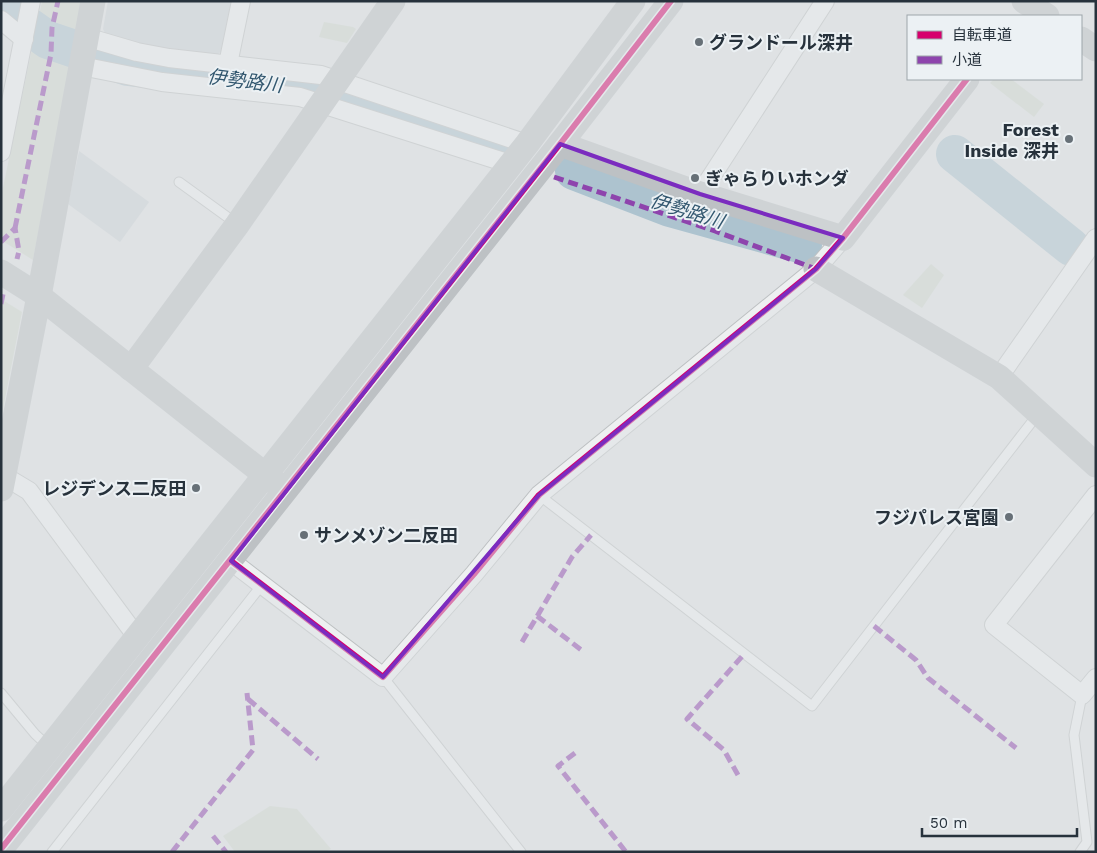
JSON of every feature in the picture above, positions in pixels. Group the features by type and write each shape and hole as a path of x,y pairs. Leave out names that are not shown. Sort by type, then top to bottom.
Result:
{"street":[{"path":"93,1 39,296 2,482 29,491 137,637"},
{"path":"228,64 241,1"},
{"path":"131,368 237,225 393,1"},
{"path":"1,809 527,144 633,1"},
{"path":"1,849 231,561 671,1"},
{"path":"700,194 825,1"},
{"path":"1023,5 1045,15"},
{"path":"1,152 24,36 26,7"},
{"path":"1,20 24,36"},
{"path":"1082,40 1096,49"},
{"path":"83,51 137,52 169,58 321,75 330,92 510,164"},
{"path":"83,51 162,82 300,97 330,92 527,144"},
{"path":"231,561 261,586 382,677 474,574 539,495 816,269 843,238 966,80"},
{"path":"560,144 700,194 843,238"},
{"path":"998,377 1089,263 1096,238"},
{"path":"816,269 998,377 1096,465"},
{"path":"1,272 39,296 286,491"},
{"path":"1096,495 994,625 1082,695 1096,678"}],"lane":[{"path":"179,182 237,225"},
{"path":"539,495 812,706 1039,413"},
{"path":"52,852 261,586"},
{"path":"382,677 522,852"},
{"path":"1,693 35,734 50,748"},
{"path":"1080,852 1087,842 1074,735 1082,695"}],"highlighted area":[{"path":"560,144 700,194 843,238 816,269 539,495 383,677 231,561"}],"shaded area":[{"path":"42,1 82,1 33,260 1,240 1,197"},
{"path":"108,1 233,1 222,51 215,56 170,51 107,37 103,29"},
{"path":"324,22 356,29 347,43 319,37"},
{"path":"993,80 1012,80 1044,104 1034,117 990,83"},
{"path":"79,151 149,202 120,242 68,204"},
{"path":"931,264 944,275 922,308 903,295"},
{"path":"1,299 22,312 1,419"},
{"path":"270,806 297,809 331,849 325,852 235,852 223,836"}],"waterway":[{"name":"伊勢路川","path":"1,7 48,40 128,67 313,89 497,144"},
{"name":"伊勢路川","path":"955,154 1071,247"},
{"name":"伊勢路川","path":"574,171 670,208 803,245"}],"marked path":[{"path":"15,228 51,54 52,28 58,1"},
{"path":"554,177 715,231 816,269"},
{"path":"1,242 15,228 19,251 17,259"},
{"path":"1,304 3,294"},
{"path":"522,642 572,557 591,535"},
{"path":"537,616 584,652"},
{"path":"874,626 916,660 928,678 1016,748"},
{"path":"738,775 724,750 687,719 745,653"},
{"path":"172,852 253,750 247,693"},
{"path":"248,699 318,759"},
{"path":"575,753 558,766 626,852"},
{"path":"213,836 226,852"}],"cycle path":[{"path":"1,849 560,144 671,1"},
{"path":"231,561 383,677 474,574 539,495 816,269 843,238 966,80"}],"place":[{"name":"グランドール深井","path":"699,42"},
{"name":"Forest Inside 深井","path":"1069,139"},
{"name":"ぎゃらりいホンダ","path":"695,178"},
{"name":"レジデンス二反田","path":"196,488"},
{"name":"フジパレス宮園","path":"1009,517"},
{"name":"サンメゾン二反田","path":"304,535"}]}
